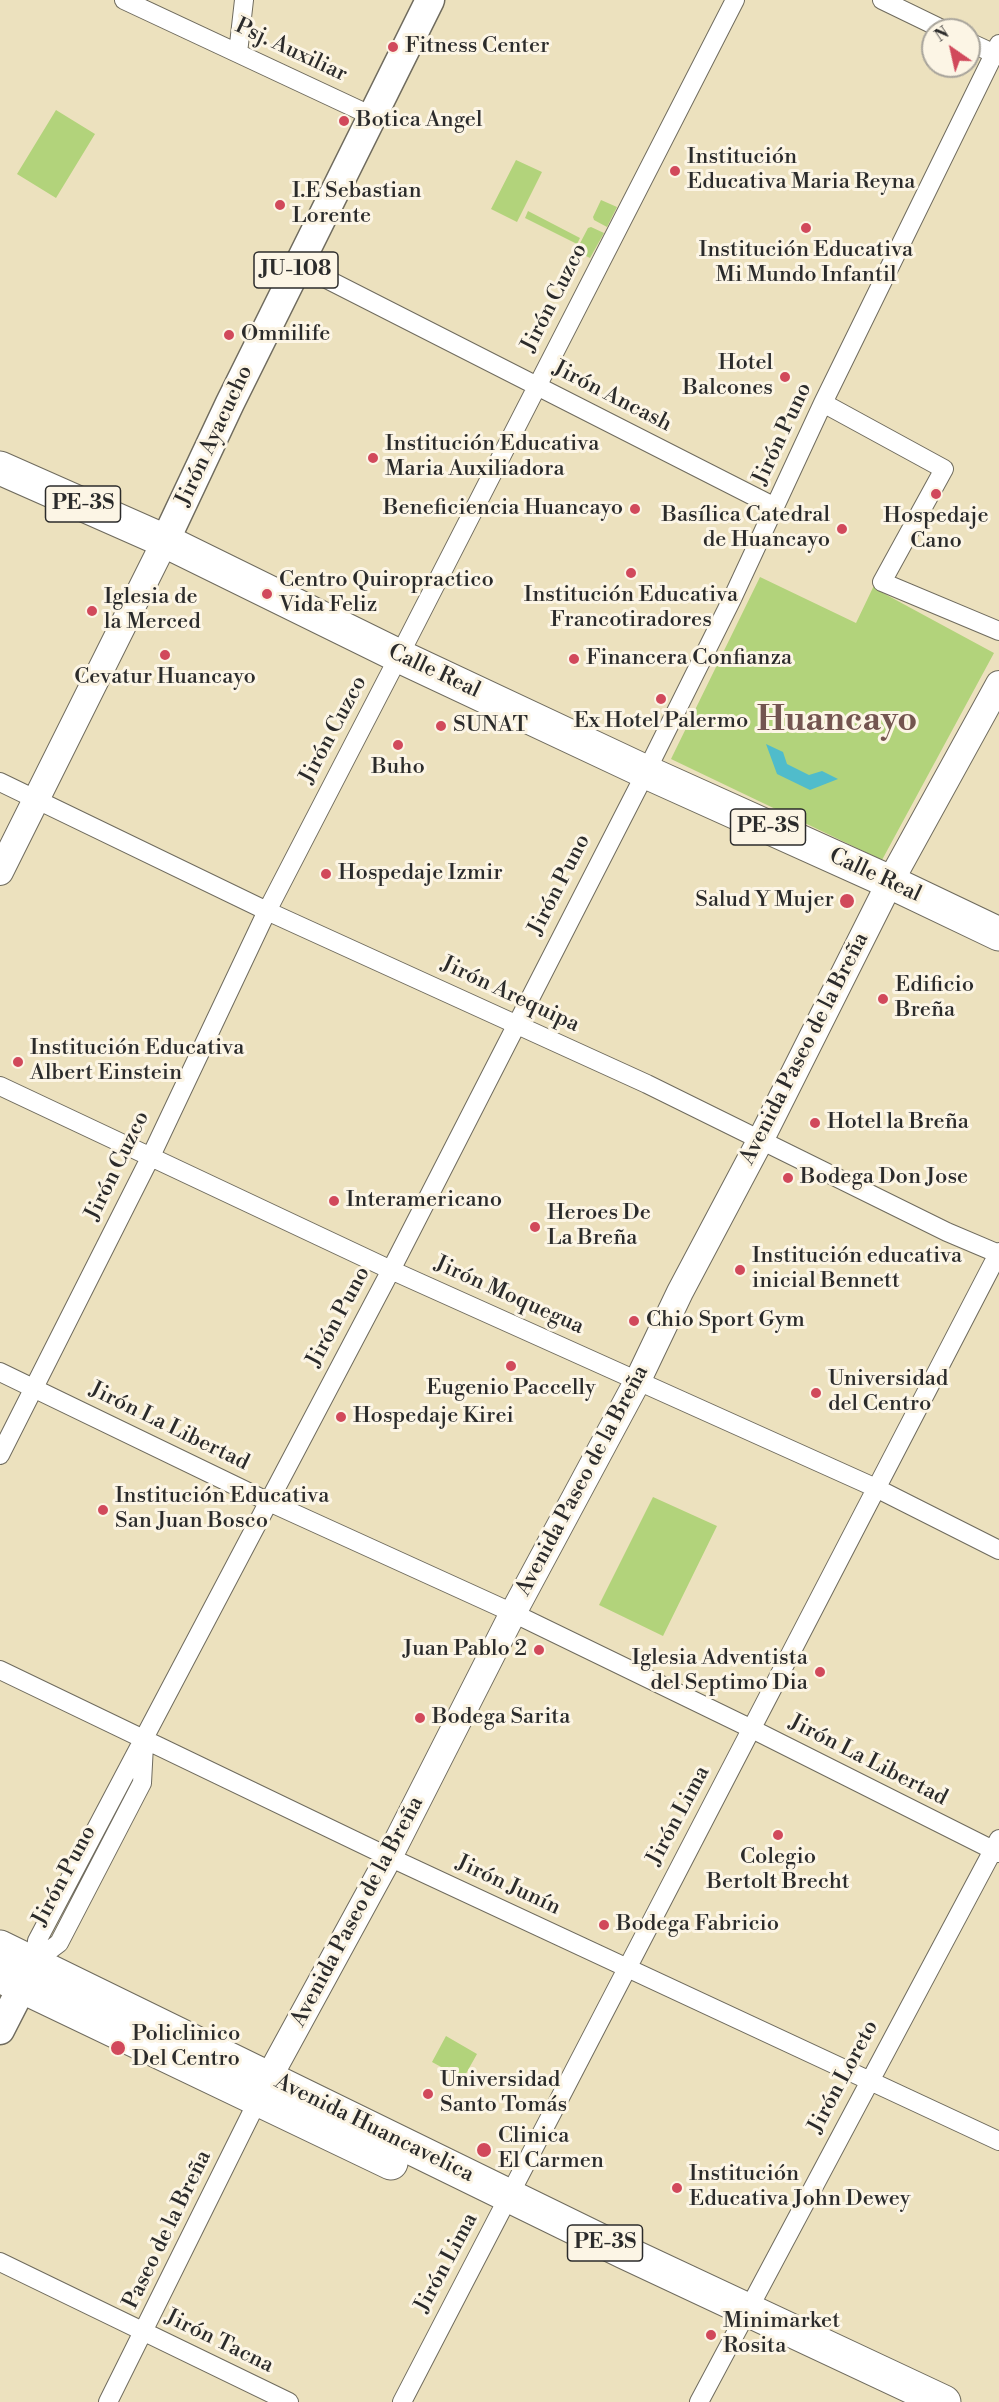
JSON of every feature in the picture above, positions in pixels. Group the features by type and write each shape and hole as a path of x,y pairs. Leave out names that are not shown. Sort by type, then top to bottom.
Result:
{"highway":[{"name":"Calle Real","path":"0,468 165,541 399,656 645,772 890,882 999,934"},
{"name":"Avenida Huancavelica","path":"0,1947 18,1975 264,2088 742,2319 894,2402"},
{"name":"Avenida Huancavelica","path":"742,2319 944,2402"}],"main road":[{"name":"Jirón Ayacucho","path":"165,541 230,403 430,0"},
{"path":"0,2030 18,1975"}],"street":[{"name":"Psj. Auxiliar","path":"124,0 372,116"},
{"path":"238,53 244,0"},
{"name":"Jirón Cuzco","path":"0,1455 151,1156 267,910 735,0"},
{"path":"882,0 921,19"},
{"path":"981,46 997,52"},
{"name":"Jirón Puno","path":"18,1975 59,1943 142,1783 145,1738 391,1270 645,772 732,599 823,403 964,112 997,52"},
{"name":"Jirón Ancash","path":"298,265 775,507"},
{"path":"823,403 944,469 882,582 999,631"},
{"name":"Jirón Ayacucho","path":"0,872 165,541"},
{"name":"Avenida Paseo de la Breña","path":"264,2088 389,1857 513,1613 638,1380 680,1292 760,1141 890,882 999,684"},
{"name":"Jirón Arequipa","path":"0,782 267,910 647,1084 947,1232 999,1253"},
{"name":"Jirón Moquegua","path":"0,1086 391,1270 876,1488 999,1550"},
{"name":"Jirón Lima","path":"402,2402 999,1253"},
{"name":"Jirón La Libertad","path":"0,1372 269,1502 513,1613 997,1847"},
{"name":"Jirón Junín","path":"0,1670 389,1857 999,2141"},
{"name":"Jirón Loreto","path":"699,2402 869,2079 997,1847"},
{"name":"Paseo de la Breña","path":"108,2402 264,2088"},
{"name":"Jirón Tacna","path":"0,2262 289,2402"}],"green space":[{"path":"56,110 95,134 56,198 17,174"},
{"path":"516,160 542,172 517,222 491,209"},
{"path":"601,200 617,207 607,227 594,220 593,217"},
{"path":"528,211 580,238 577,244 525,218"},
{"path":"591,227 604,233 590,258 576,251 588,228"},
{"path":"879,575 883,593 994,653 882,860 671,759 760,577 856,623"},
{"path":"653,1497 717,1526 663,1636 599,1605"},
{"path":"446,2036 477,2054 463,2079 432,2062"}],"water":[{"path":"766,744 783,752 787,764 809,775 822,771 838,779 810,790 777,774"}],"place":[{"name":"Fitness Center","path":"393,47"},
{"name":"Botica Angel","path":"344,121"},
{"name":"Institución Educativa Maria Reyna","path":"675,171"},
{"name":"I.E Sebastian Lorente","path":"280,205"},
{"name":"Institución Educativa Mi Mundo Infantil","path":"806,228"},
{"name":"Omnilife","path":"229,335"},
{"name":"Hotel Balcones","path":"785,377"},
{"name":"Institución Educativa Maria Auxiliadora","path":"373,458"},
{"name":"Hospedaje Cano","path":"936,494"},
{"name":"Beneficiencia Huancayo","path":"635,509"},
{"name":"Basílica Catedral de Huancayo","path":"842,529"},
{"name":"Institución Educativa Francotiradores","path":"631,573"},
{"name":"Centro Quiropractico Vida Feliz","path":"267,594"},
{"name":"Iglesia de la Merced","path":"92,611"},
{"name":"Cevatur Huancayo","path":"165,655"},
{"name":"Financera Confianza","path":"574,659"},
{"name":"Ex Hotel Palermo","path":"661,699"},
{"name":"SUNAT","path":"441,726"},
{"name":"Buho","path":"398,745"},
{"name":"Hospedaje Izmir","path":"326,874"},
{"name":"Salud Y Mujer","path":"847,901"},
{"name":"Edificio Breña","path":"883,999"},
{"name":"Institución Educativa Albert Einstein","path":"18,1062"},
{"name":"Hotel la Breña","path":"815,1123"},
{"name":"Bodega Don Jose","path":"788,1178"},
{"name":"Interamericano","path":"334,1201"},
{"name":"Heroes De La Breña","path":"535,1227"},
{"name":"Institución educativa inicial Bennett","path":"740,1270"},
{"name":"Chio Sport Gym","path":"634,1321"},
{"name":"Eugenio Paccelly","path":"511,1366"},
{"name":"Universidad del Centro","path":"816,1393"},
{"name":"Hospedaje Kirei","path":"341,1417"},
{"name":"Institución Educativa San Juan Bosco","path":"103,1510"},
{"name":"Juan Pablo 2","path":"539,1650"},
{"name":"Iglesia Adventista del Septimo Dia","path":"820,1672"},
{"name":"Bodega Sarita","path":"420,1718"},
{"name":"Colegio Bertolt Brecht","path":"778,1835"},
{"name":"Bodega Fabricio","path":"604,1925"},
{"name":"Policlinico Del Centro","path":"118,2048"},
{"name":"Universidad Santo Tomás","path":"428,2094"},
{"name":"Clinica El Carmen","path":"484,2150"},
{"name":"Institución Educativa John Dewey","path":"677,2188"},
{"name":"Minimarket Rosita","path":"711,2335"}],"district":[{"name":"Huancayo","path":"837,722"}]}
